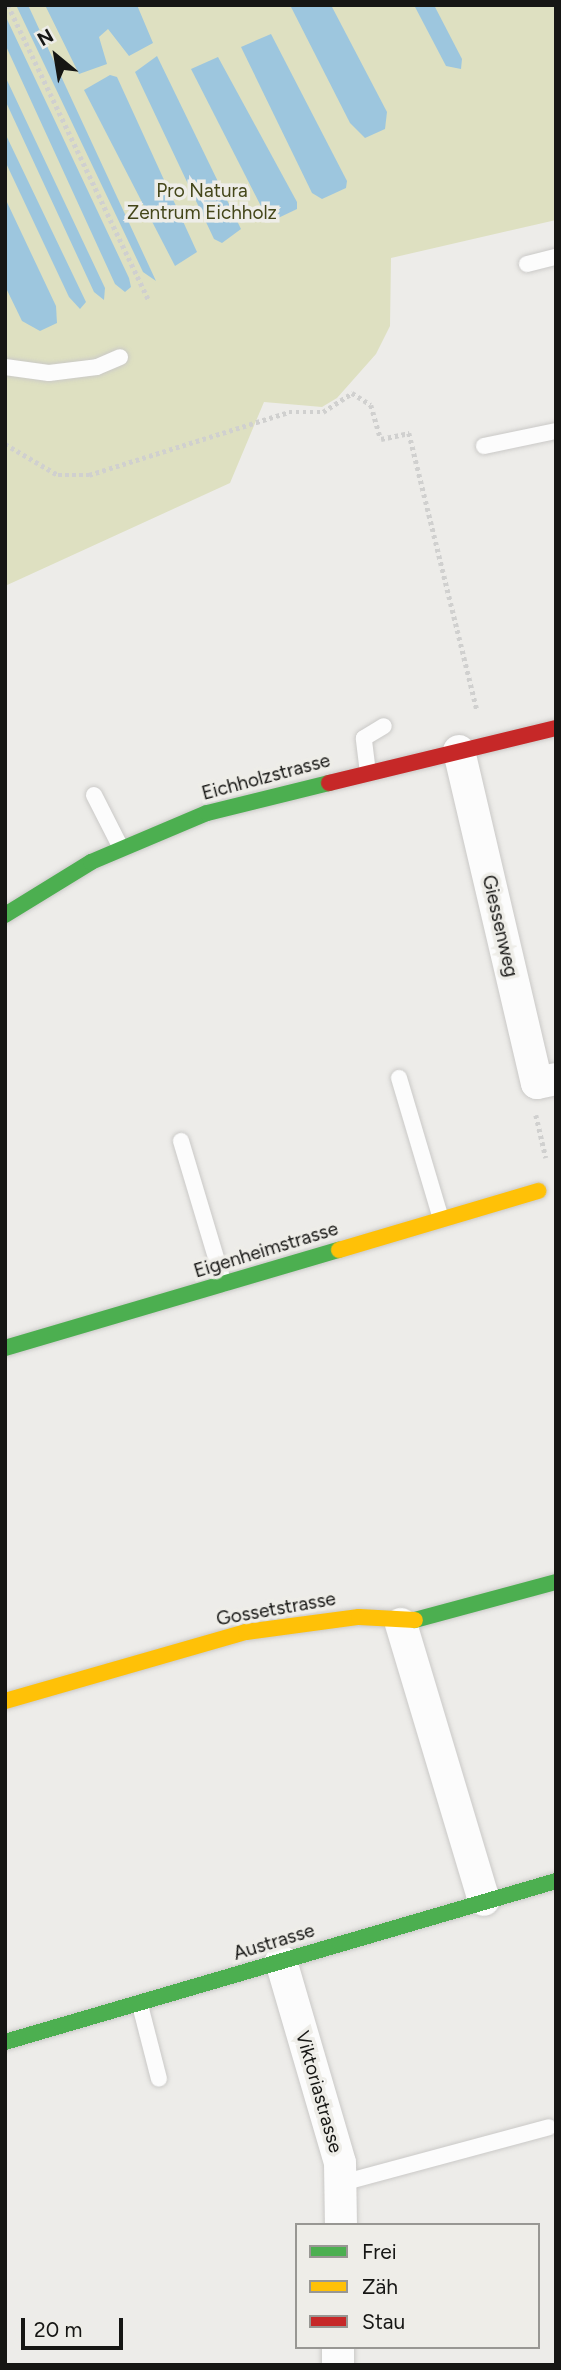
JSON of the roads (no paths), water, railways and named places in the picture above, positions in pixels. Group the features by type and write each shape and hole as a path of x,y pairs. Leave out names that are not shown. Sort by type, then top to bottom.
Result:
{"street":[{"name":"Eichholzstrasse","path":"5,915 121,848 207,813 556,728"},
{"name":"Giessenweg","path":"472,748 547,1081"},
{"name":"Eigenheimstrasse","path":"5,1348 538,1191"},
{"name":"Gossetstrasse","path":"5,1701 246,1632 359,1618 401,1624 556,1582"},
{"path":"401,1624 484,1900"},
{"name":"Austrasse","path":"5,2042 140,2005 484,1900 556,1881"},
{"name":"Viktoriastrasse","path":"281,1961 342,2183 341,2223"}],"lane":[{"path":"527,264 556,257"},
{"path":"5,367 48,373 97,368 120,357"},
{"path":"484,446 556,431"},
{"path":"368,773 364,738 384,726"},
{"path":"94,795 121,848"},
{"path":"399,1079 442,1219"},
{"path":"181,1141 224,1284"},
{"path":"140,2005 159,2079"},
{"path":"342,2183 549,2126"}],"water":[{"path":"16,5 28,5 156,281 143,272"},
{"path":"45,5 137,5 153,43 129,56 108,29 99,37 107,64 79,74"},
{"path":"290,5 331,5 387,112 385,129 365,138 350,123"},
{"path":"414,5 434,5 462,59 461,69 446,66"},
{"path":"5,15 129,278 131,287 125,292 115,284 5,44"},
{"path":"271,34 347,181 346,188 322,199 312,193 241,47"},
{"path":"157,56 241,229 222,243 214,239 135,72"},
{"path":"218,57 297,202 297,209 274,220 266,216 191,69"},
{"path":"110,75 117,77 197,252 175,266 84,90"},
{"path":"5,76 105,288 104,300 94,292 5,100"},
{"path":"5,133 86,302 80,309 69,297 5,161"},
{"path":"5,198 56,306 57,323 40,331 22,321 5,286"}],"park label":[{"name":"Pro Natura Zentrum Eichholz","path":"202,202"}]}
